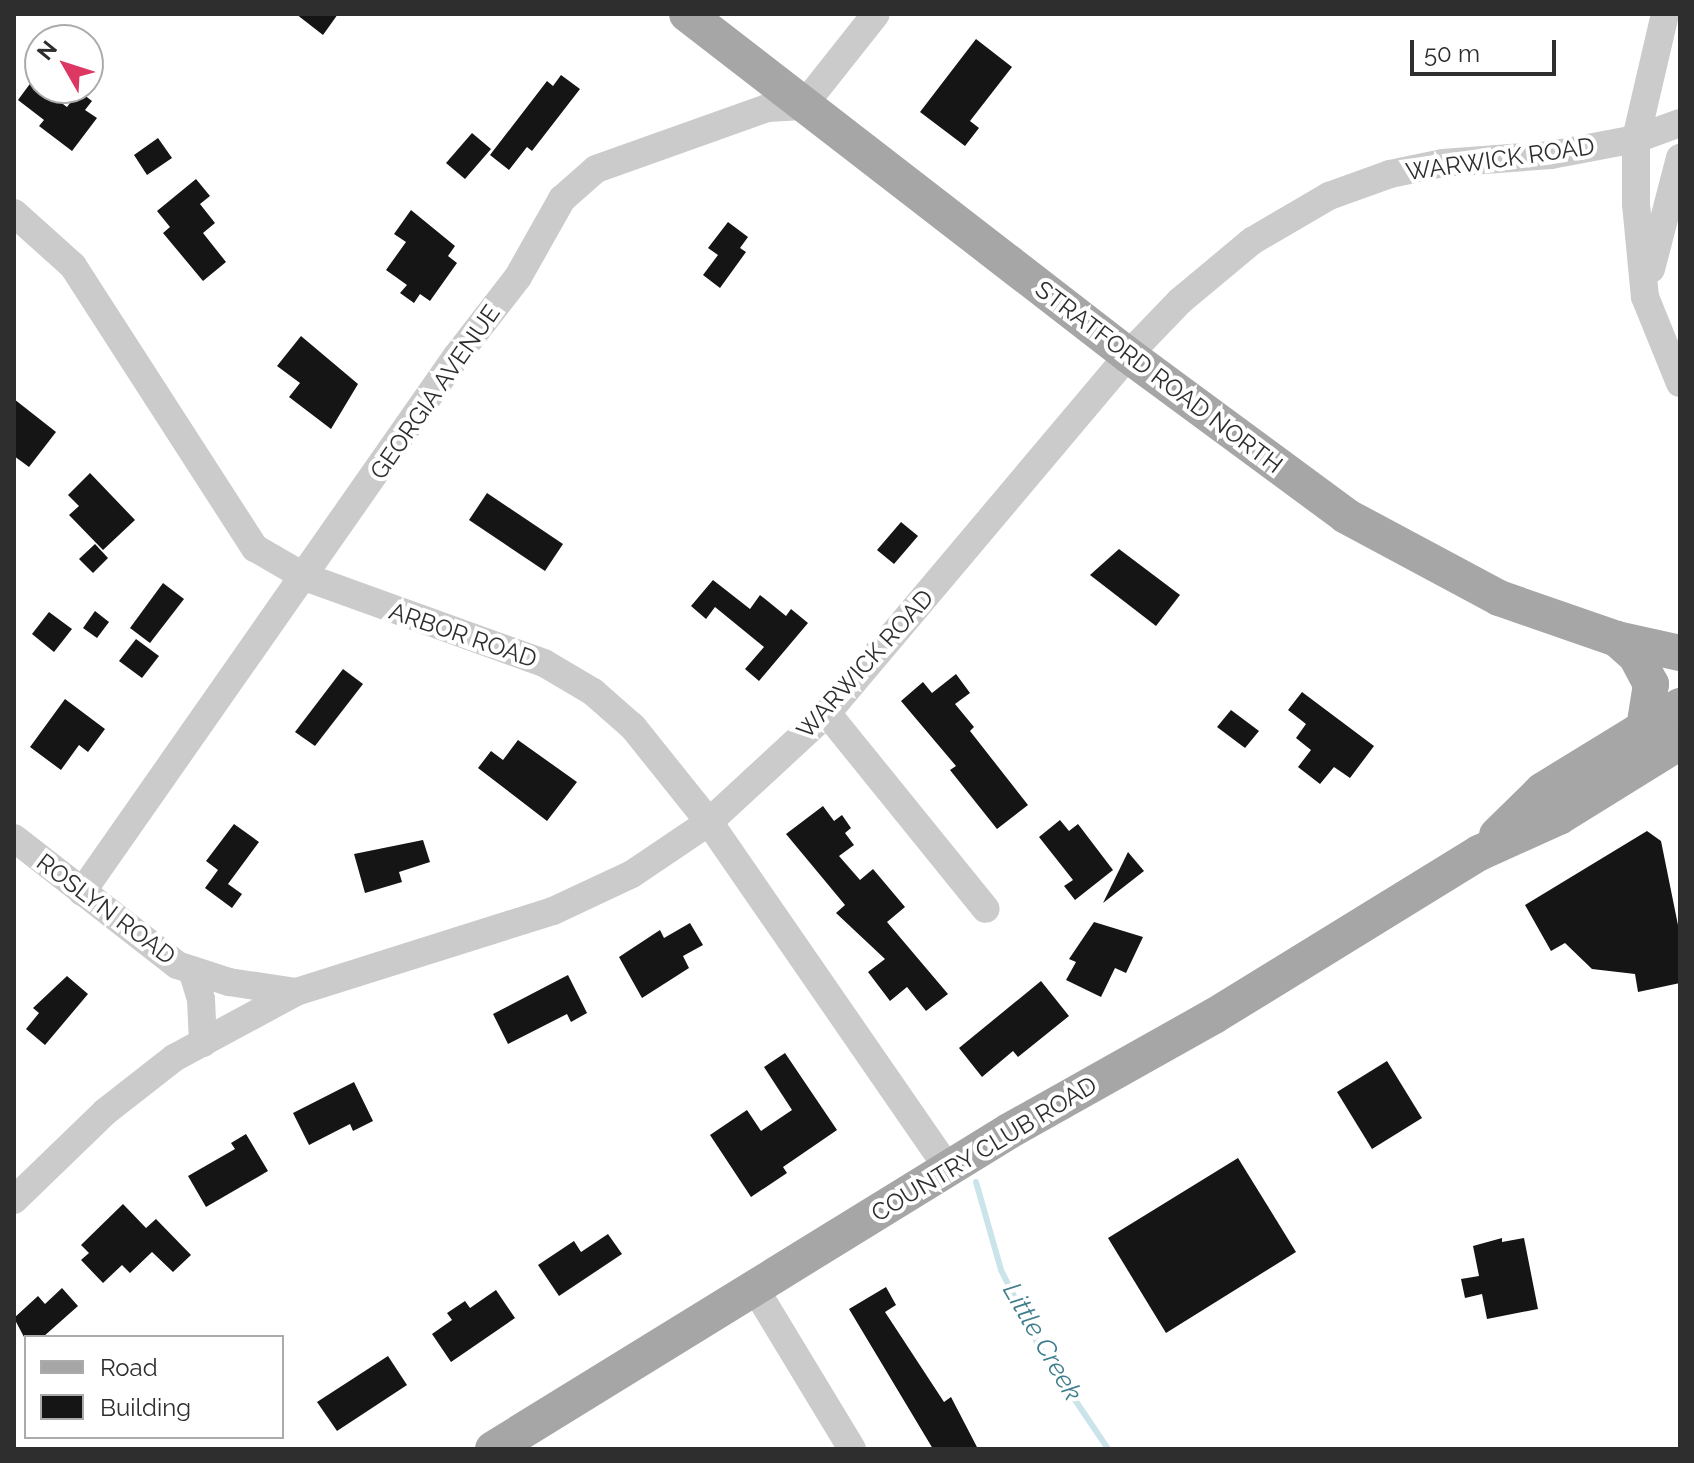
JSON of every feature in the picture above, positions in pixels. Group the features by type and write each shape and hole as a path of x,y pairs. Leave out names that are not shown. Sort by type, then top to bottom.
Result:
{"main road":[{"name":"STRATFORD ROAD NORTH","path":"687,14 1128,355 1304,487 1386,540 1499,598 1617,639 1680,653"},
{"path":"1617,639 1636,656 1651,684 1644,728"},
{"name":"COUNTRY CLUB ROAD","path":"1479,853 1543,790 1680,706"},
{"name":"COUNTRY CLUB ROAD","path":"493,1449 948,1168 1214,1016 1479,853 1559,817 1680,742"},
{"path":"1640,766 1680,776"}],"street":[{"path":"803,106 876,14"},
{"path":"1665,14 1636,139 1645,297 1680,383"},
{"name":"GEORGIA AVENUE","path":"82,892 456,357 518,277 562,199 596,169 767,108 803,106"},
{"name":"WARWICK ROAD","path":"14,1200 105,1112 203,1043 296,992 553,911 632,874 709,822 827,713 1128,355 1180,301 1252,241 1329,196 1390,174 1443,163 1551,155 1636,139 1680,123"},
{"path":"1645,297 1665,202 1680,158"},
{"name":"ARBOR ROAD","path":"14,213 73,266 243,536 305,577 432,627 496,642 593,692 633,727 709,822 948,1168"},
{"path":"827,713 986,909"},
{"name":"ROSLYN ROAD","path":"14,838 126,929 192,970 229,982 296,992"},
{"path":"192,970 201,999 203,1043"},
{"path":"754,1287 852,1449"}],"building":[{"path":"296,14 338,14 323,35"},
{"path":"976,39 1012,67 970,121 979,128 965,146 920,112"},
{"path":"561,75 580,89 532,151 527,147 509,170 490,155 547,81 553,86"},
{"path":"24,92 24,104 63,104 67,107 69,104 90,104 85,110 97,118 72,151 39,126 44,120 18,100"},
{"path":"472,133 491,149 465,179 446,163"},
{"path":"158,138 172,158 147,175 134,155"},
{"path":"196,179 210,196 200,204 215,223 203,233 226,262 203,281 163,233 170,227 157,211"},
{"path":"411,210 455,246 448,256 457,263 430,301 420,294 414,303 400,293 407,285 386,270 406,242 394,234"},
{"path":"728,222 748,237 740,248 746,252 720,288 703,275 718,255 708,248"},
{"path":"301,336 358,384 331,429 289,397 300,383 277,366"},
{"path":"14,399 56,432 29,467 14,456"},
{"path":"90,473 135,520 103,550 69,515 79,506 68,495"},
{"path":"487,493 563,544 545,571 469,520"},
{"path":"901,522 918,536 894,564 877,550"},
{"path":"95,544 108,558 93,573 79,559"},
{"path":"1119,549 1180,595 1156,626 1090,575"},
{"path":"713,580 750,609 760,595 786,616 791,609 808,623 759,681 745,669 764,647 715,607 706,619 691,606"},
{"path":"163,583 184,599 150,643 130,628"},
{"path":"95,611 109,622 97,638 83,628"},
{"path":"49,612 72,629 54,652 32,634"},
{"path":"136,639 159,656 142,678 119,661"},
{"path":"343,669 363,684 315,746 295,732"},
{"path":"956,674 970,693 955,704 974,727 970,731 1028,805 997,829 950,770 956,766 901,701 923,682 932,693"},
{"path":"1302,692 1374,746 1350,778 1334,767 1320,784 1298,767 1311,750 1296,738 1306,724 1288,710"},
{"path":"65,699 105,729 88,752 79,745 61,770 30,747"},
{"path":"1231,710 1259,731 1245,748 1217,727"},
{"path":"518,740 577,782 547,821 478,768 491,751 503,760"},
{"path":"823,806 834,821 842,815 851,828 845,833 854,845 839,856 860,880 873,869 905,907 887,922 948,994 926,1011 907,987 890,1001 868,972 885,959 836,913 845,905 786,834"},
{"path":"1060,820 1069,831 1078,824 1113,870 1075,900 1064,886 1073,880 1039,837"},
{"path":"234,824 259,842 228,884 242,894 232,908 205,888 218,870 206,861"},
{"path":"1647,831 1661,841 1680,935 1680,983 1638,992 1635,974 1592,969 1565,943 1551,951 1525,905"},
{"path":"423,840 430,862 399,872 402,882 365,893 354,854"},
{"path":"1128,852 1144,871 1103,903"},
{"path":"1094,922 1143,937 1126,973 1115,968 1101,997 1066,980 1076,962 1069,959"},
{"path":"690,923 703,945 683,956 689,968 642,998 619,957 660,930 664,938"},
{"path":"568,975 587,1013 571,1022 567,1014 508,1044 493,1014"},
{"path":"67,976 88,994 45,1045 26,1029 39,1013 33,1008"},
{"path":"1041,981 1069,1016 1018,1057 1013,1051 982,1077 959,1048"},
{"path":"785,1053 837,1130 783,1167 787,1173 751,1197 710,1135 747,1110 761,1131 792,1110 764,1067"},
{"path":"1387,1061 1422,1118 1372,1149 1337,1092"},
{"path":"354,1082 373,1121 353,1131 350,1124 309,1145 293,1113"},
{"path":"246,1134 268,1171 206,1207 188,1176 235,1149 231,1143"},
{"path":"1238,1158 1296,1252 1166,1333 1108,1238"},
{"path":"123,1204 146,1228 156,1219 191,1255 173,1272 152,1252 130,1273 122,1265 103,1283 81,1260 89,1253 81,1245"},
{"path":"608,1234 622,1254 559,1296 538,1265 574,1241 581,1252"},
{"path":"1502,1238 1502,1242 1524,1238 1538,1309 1487,1319 1482,1294 1465,1298 1461,1279 1479,1276 1473,1246"},
{"path":"886,1287 896,1305 885,1312 944,1402 951,1397 978,1449 933,1449 849,1309"},
{"path":"62,1288 78,1306 45,1335 24,1337 14,1318 38,1296 45,1304"},
{"path":"496,1290 515,1318 451,1362 432,1334 452,1320 447,1313 465,1301 470,1308"},
{"path":"388,1356 407,1385 337,1431 317,1402"}],"waterway":[{"name":"Little Creek","path":"976,1182 1001,1270 1040,1348 1108,1449"}]}
